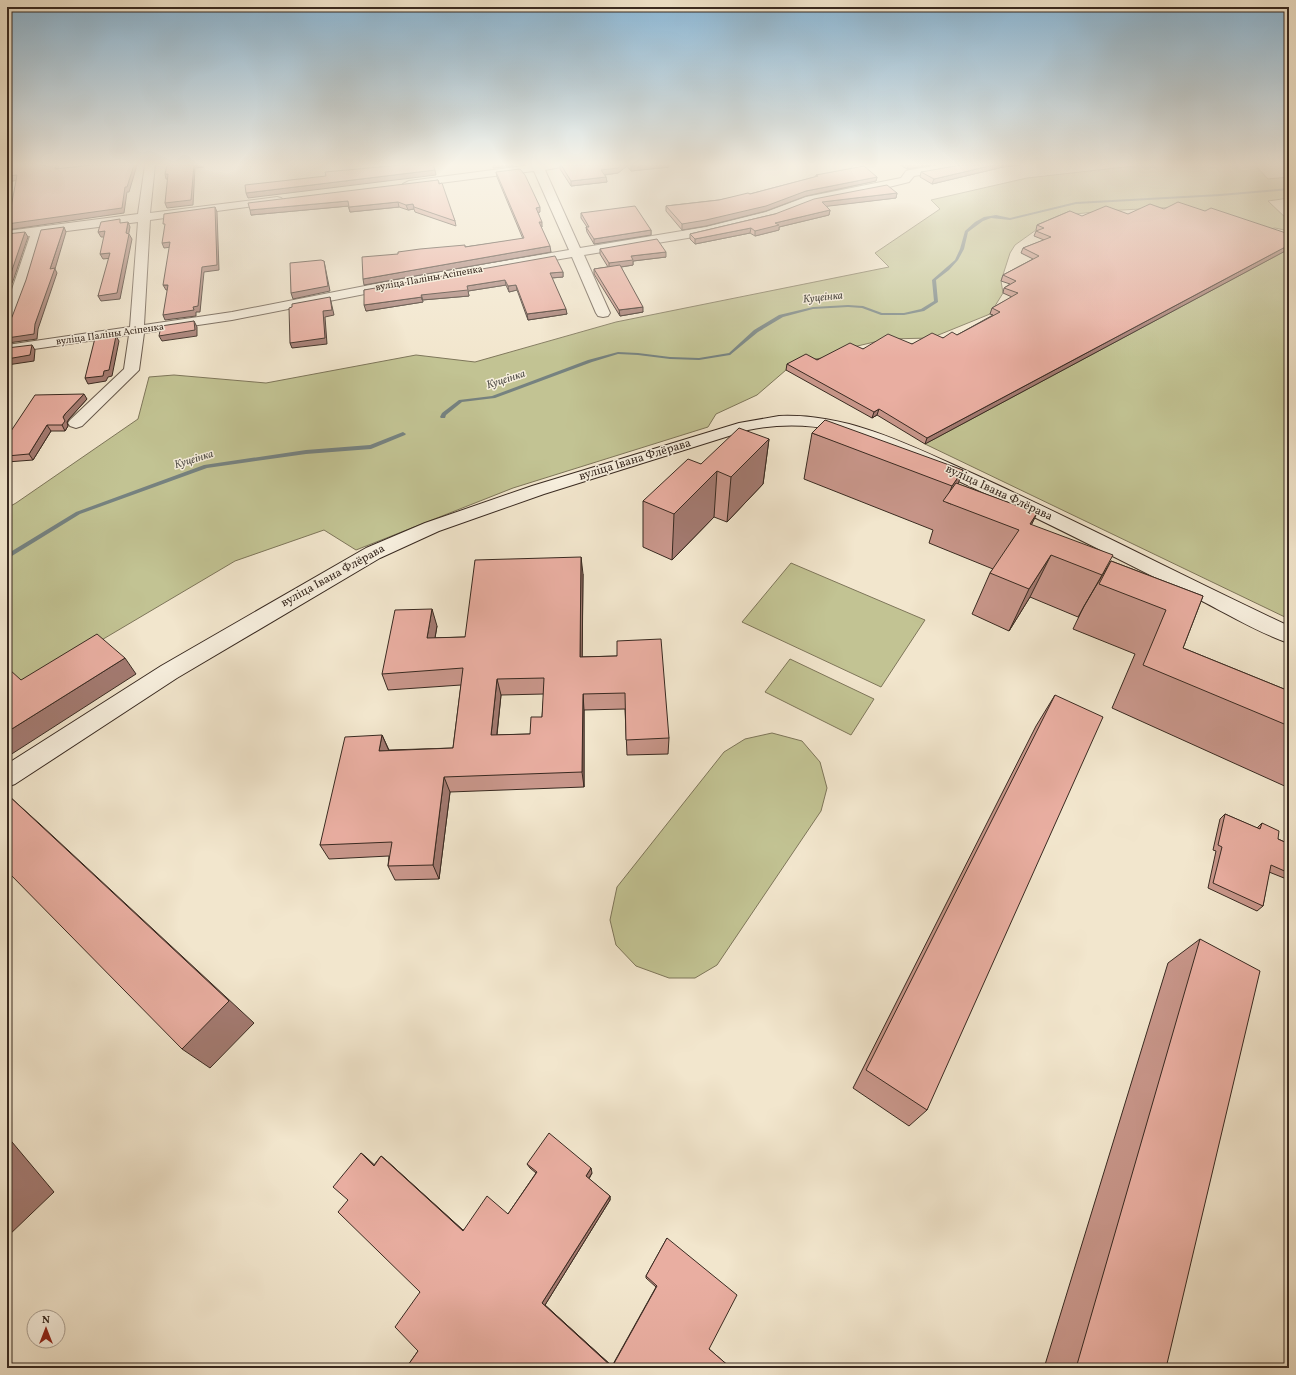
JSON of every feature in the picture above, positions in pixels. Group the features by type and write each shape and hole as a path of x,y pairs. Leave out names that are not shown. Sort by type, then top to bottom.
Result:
{"street":[{"path":"7,235 51,229"},
{"path":"76,423 131,370 137,330 143,229"},
{"path":"565,229 603,313"},
{"name":"вуліца Паліны Асіпенка","path":"7,349 232,316 421,279 714,229"},
{"path":"7,322 21,285 38,231"},
{"name":"вуліца Івана Флёрава","path":"7,777 169,672 373,553 432,527 538,490 745,426 768,421 802,420 840,426 874,437 957,473 1062,522 1204,596 1289,635"}],"green space":[{"path":"910,229 1038,229 1015,245 1010,253 1001,281 1003,293 990,314 931,338 887,339 849,348 832,357 805,360 786,370 757,395 716,414 708,427 513,488 356,550 324,530 235,561 7,696 7,508 138,419 149,377 174,375 266,383 416,355 475,362 616,322 889,267 875,253"},
{"path":"1254,229 1269,229 1260,231"},
{"path":"1289,249 1289,619 925,444"},
{"path":"791,563 925,620 881,687 742,622"},
{"path":"790,659 874,699 851,735 765,692"},
{"path":"772,733 802,741 820,762 827,788 821,811 717,965 695,978 669,978 636,966 616,945 610,920 617,887 724,752 745,739"}],"building":[{"path":"63,229 50,269 55,268 35,324 34,334 7,338 7,321 9,321 12,317 26,280 41,230"},
{"path":"99,229 127,229 126,233 129,234 117,293 98,296 110,253 100,254 105,231 98,232"},
{"path":"164,229 216,229 217,265 202,267 198,306 193,307 194,310 163,315 168,285 163,285 170,242 162,243"},
{"path":"520,229 542,229 550,246 363,279 362,257 398,254 398,252 420,249 465,245 465,247 524,238"},
{"path":"587,229 651,230 594,239"},
{"path":"711,229 745,229 695,239 690,234"},
{"path":"1041,229 1274,229 1289,234 1289,245 927,438 879,409 874,412 787,364 806,354 817,360 850,343 863,349 888,334 912,344 932,333 943,338 952,332 957,335 1000,312 992,308 1018,293 1004,288 1016,281 1003,275 1039,256 1023,248 1051,237 1036,231"},
{"path":"25,232 10,276 7,281 7,234"},
{"path":"657,239 666,252 631,256 633,260 609,263 600,249"},
{"path":"555,256 563,272 550,273 566,309 527,314 516,285 508,286 505,280 467,286 468,290 421,295 422,297 364,305 364,290"},
{"path":"324,261 328,286 291,293 290,263"},
{"path":"620,265 643,307 619,310 594,269"},
{"path":"330,297 332,310 323,311 325,338 290,343 289,308 292,307 292,304"},
{"path":"194,321 195,330 159,336 161,326"},
{"path":"116,336 109,370 104,371 103,376 85,378 95,338"},
{"path":"32,345 30,355 7,359 7,348"},
{"path":"84,394 65,414 63,417 65,421 62,425 47,425 29,454 7,456 7,437 35,395"},
{"path":"825,420 963,470 952,486 812,433"},
{"path":"739,428 769,439 731,477 717,471 674,514 643,501 688,459 701,464"},
{"path":"956,483 1037,513 1030,524 1113,555 1102,575 1051,555 1029,589 990,573 1019,530 943,501"},
{"path":"581,557 580,657 617,656 617,641 661,639 669,738 626,740 625,693 583,694 582,772 444,777 433,865 388,866 392,842 320,845 345,737 382,735 379,751 453,748 463,668 382,674 395,610 432,609 427,638 465,637 475,560","holes":["544,678 542,717 531,717 530,734 491,735 497,679"]},
{"path":"1111,561 1203,596 1183,648 1289,691 1289,726 1143,665 1166,610 1099,584"},
{"path":"97,634 125,658 7,732 7,672 10,670 21,680"},
{"path":"1055,695 1103,717 927,1110 866,1070"},
{"path":"9,796 229,1001 182,1049 7,871 7,797"},
{"path":"1225,814 1260,829 1262,823 1279,831 1278,839 1289,844 1289,873 1271,865 1263,906 1213,883 1222,847 1218,845"},
{"path":"1200,939 1260,971 1166,1368 1076,1368"},
{"path":"549,1133 591,1168 586,1176 610,1196 542,1303 612,1367 657,1286 646,1276 667,1238 737,1295 709,1349 731,1368 406,1368 418,1351 395,1327 420,1292 338,1212 348,1200 333,1187 361,1153 374,1166 381,1156 463,1231 487,1196 508,1214 537,1172 527,1164"},
{"path":"7,1174 12,1179 7,1184"}],"waterway":[{"name":"Куцеінка","path":"443,417 444,414 461,401 493,397 590,361 618,353 699,359 730,354 756,331 781,316 813,308 848,306 863,307 881,314 904,314 922,310 936,302 934,280 953,265 962,249 966,232 969,229"},
{"name":"Куцеінка","path":"7,557 78,513 206,466 306,452 371,447 403,434"}]}
